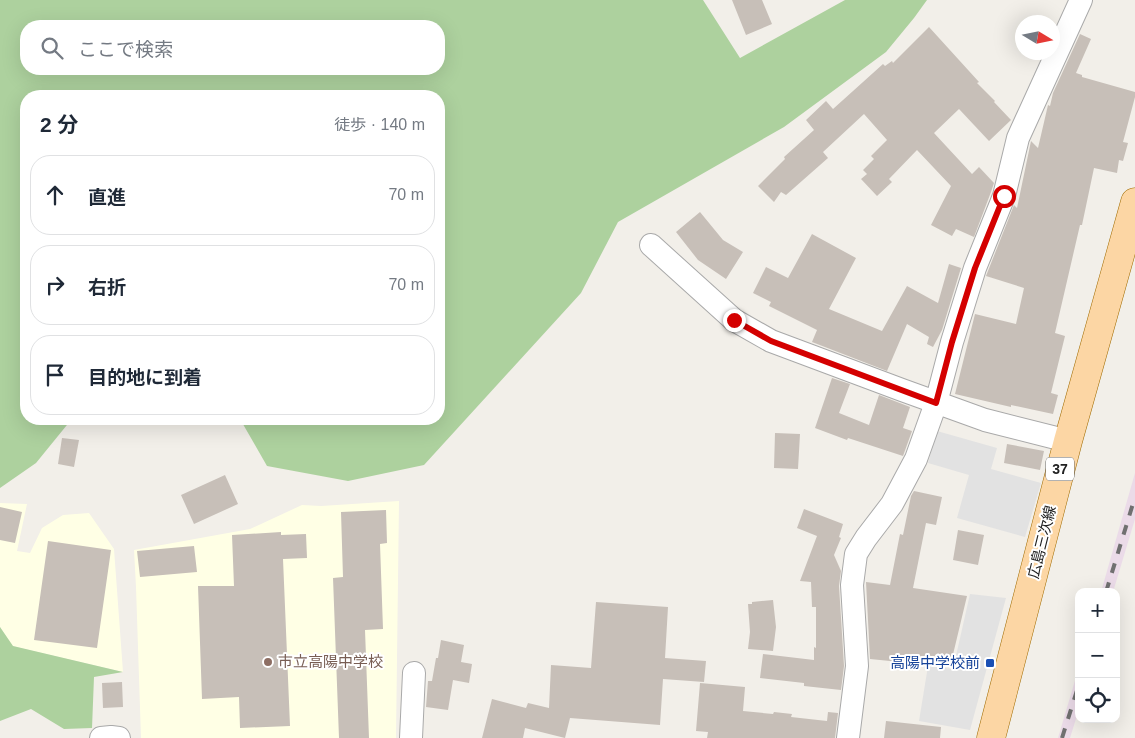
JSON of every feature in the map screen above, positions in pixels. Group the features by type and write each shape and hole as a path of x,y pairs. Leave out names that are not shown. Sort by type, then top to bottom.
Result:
{"main road":[{"name":"広島三次線","path":"991,738 1068,441 1135,202"}],"street":[{"path":"848,738 857,666 852,585 856,554 892,504 916,459 936,403 960,314 975,268 1004,196 1018,138 1081,0"},
{"path":"651,246 734,320 771,341 985,420 1068,441"},
{"path":"411,738 414,673"},
{"path":"101,738 119,738"}],"shaded area":[{"path":"937,431 997,448 991,469 1041,483 1025,537 957,518 969,475 928,463"},
{"path":"1135,473 1135,519 1114,588 1102,588"},
{"name":"市立高陽中学校","path":"399,501 396,738 141,738 134,550 250,529 302,505 321,506"},
{"path":"0,503 27,504 17,551 30,553 42,528 63,515 89,513 114,549 123,672 12,646 0,627"},
{"path":"970,594 1006,598 970,730 919,721 928,666 953,669"},
{"path":"1075,681 1075,722 1070,738 1058,738"}],"green space":[{"path":"0,0 703,0 740,58 845,0 927,0 886,52 784,127 618,222 581,293 424,465 348,481 267,466 243,425 445,425 445,90 20,90 20,425 67,425 36,463 0,488"},
{"path":"0,627 13,646 123,672 94,677 92,728 64,729 31,709 0,721"}],"building":[{"path":"732,0 762,0 772,24 746,35"},
{"path":"929,27 1011,120 989,141 959,109 934,133 972,174 979,167 994,183 974,237 956,229 952,236 931,225 951,186 917,150 889,179 892,182 877,196 861,179 867,174 863,170 874,159 871,156 887,140 864,114 823,152 828,158 786,195 781,192 774,202 758,186 785,159 784,157 814,130 806,120 826,101 833,109 883,64 885,66 892,61 893,63"},
{"path":"1080,34 1091,39 1076,73 1082,75 1082,77 1135,92 1135,97 1123,142 1128,143 1123,161 1119,160 1117,173 1094,168 1055,333 1065,336 1051,393 1058,395 1053,414 1011,405 1011,407 955,394 975,314 1016,324 1024,288 986,276 1014,205 1017,208 1031,141 1038,148 1048,105 1050,106 1053,93"},
{"path":"700,212 723,240 743,252 726,279 698,260 676,232"},
{"path":"812,234 856,258 829,309 882,331 907,286 938,303 949,264 961,268 942,330 933,347 927,344 929,337 907,324 887,371 812,342 817,330 769,306 771,302 753,293 766,267 788,278"},
{"path":"832,378 850,384 839,413 869,425 879,395 910,407 903,428 912,431 903,456 848,438 847,440 815,428"},
{"path":"775,433 800,434 798,469 774,468"},
{"path":"62,438 79,440 74,467 58,464"},
{"path":"1007,444 1044,451 1040,470 1004,463"},
{"path":"225,475 238,504 194,524 181,495"},
{"path":"914,491 942,497 936,525 926,523 913,588 967,596 950,667 870,659 866,582 890,585 900,534 903,535 911,496"},
{"path":"0,507 22,512 15,543 0,540"},
{"path":"804,509 843,524 839,537 841,538 834,555 841,571 839,586 844,666 841,690 804,686 804,683 760,678 763,654 814,660 814,647 816,648 816,607 812,607 811,582 800,581 817,536 797,528"},
{"path":"386,510 387,543 380,544 383,629 365,630 369,738 339,738 333,578 343,577 341,512"},
{"path":"958,530 984,535 978,565 953,560"},
{"path":"281,532 281,535 306,534 307,558 283,559 290,726 240,728 239,697 202,699 198,586 234,586 232,535"},
{"path":"48,541 111,550 97,648 34,640"},
{"path":"194,546 197,572 140,577 137,551"},
{"path":"773,600 776,627 773,651 748,649 750,632 748,604"},
{"path":"596,602 668,607 665,658 706,661 704,682 663,679 660,725 570,718 565,738 525,728 523,738 482,738 492,699 526,708 528,703 549,708 551,665 591,668"},
{"path":"441,640 464,645 461,662 472,664 469,683 453,680 448,710 426,707 428,681 432,681"},
{"path":"122,682 123,707 103,708 102,683"},
{"path":"700,683 745,687 743,711 792,714 791,717 827,721 828,712 838,713 835,738 707,738 708,732 696,731"},
{"path":"886,721 941,727 940,738 884,738"}],"railway":[{"path":"1107,588 1135,497"},
{"path":"1062,738 1075,697"}],"place":[{"name":"市立高陽中学校","path":"268,662"},
{"name":"高陽中学校前","path":"990,663"}],"route":[{"path":"734,320 771,341 936,403 952,342 975,268 1004,196"}]}
